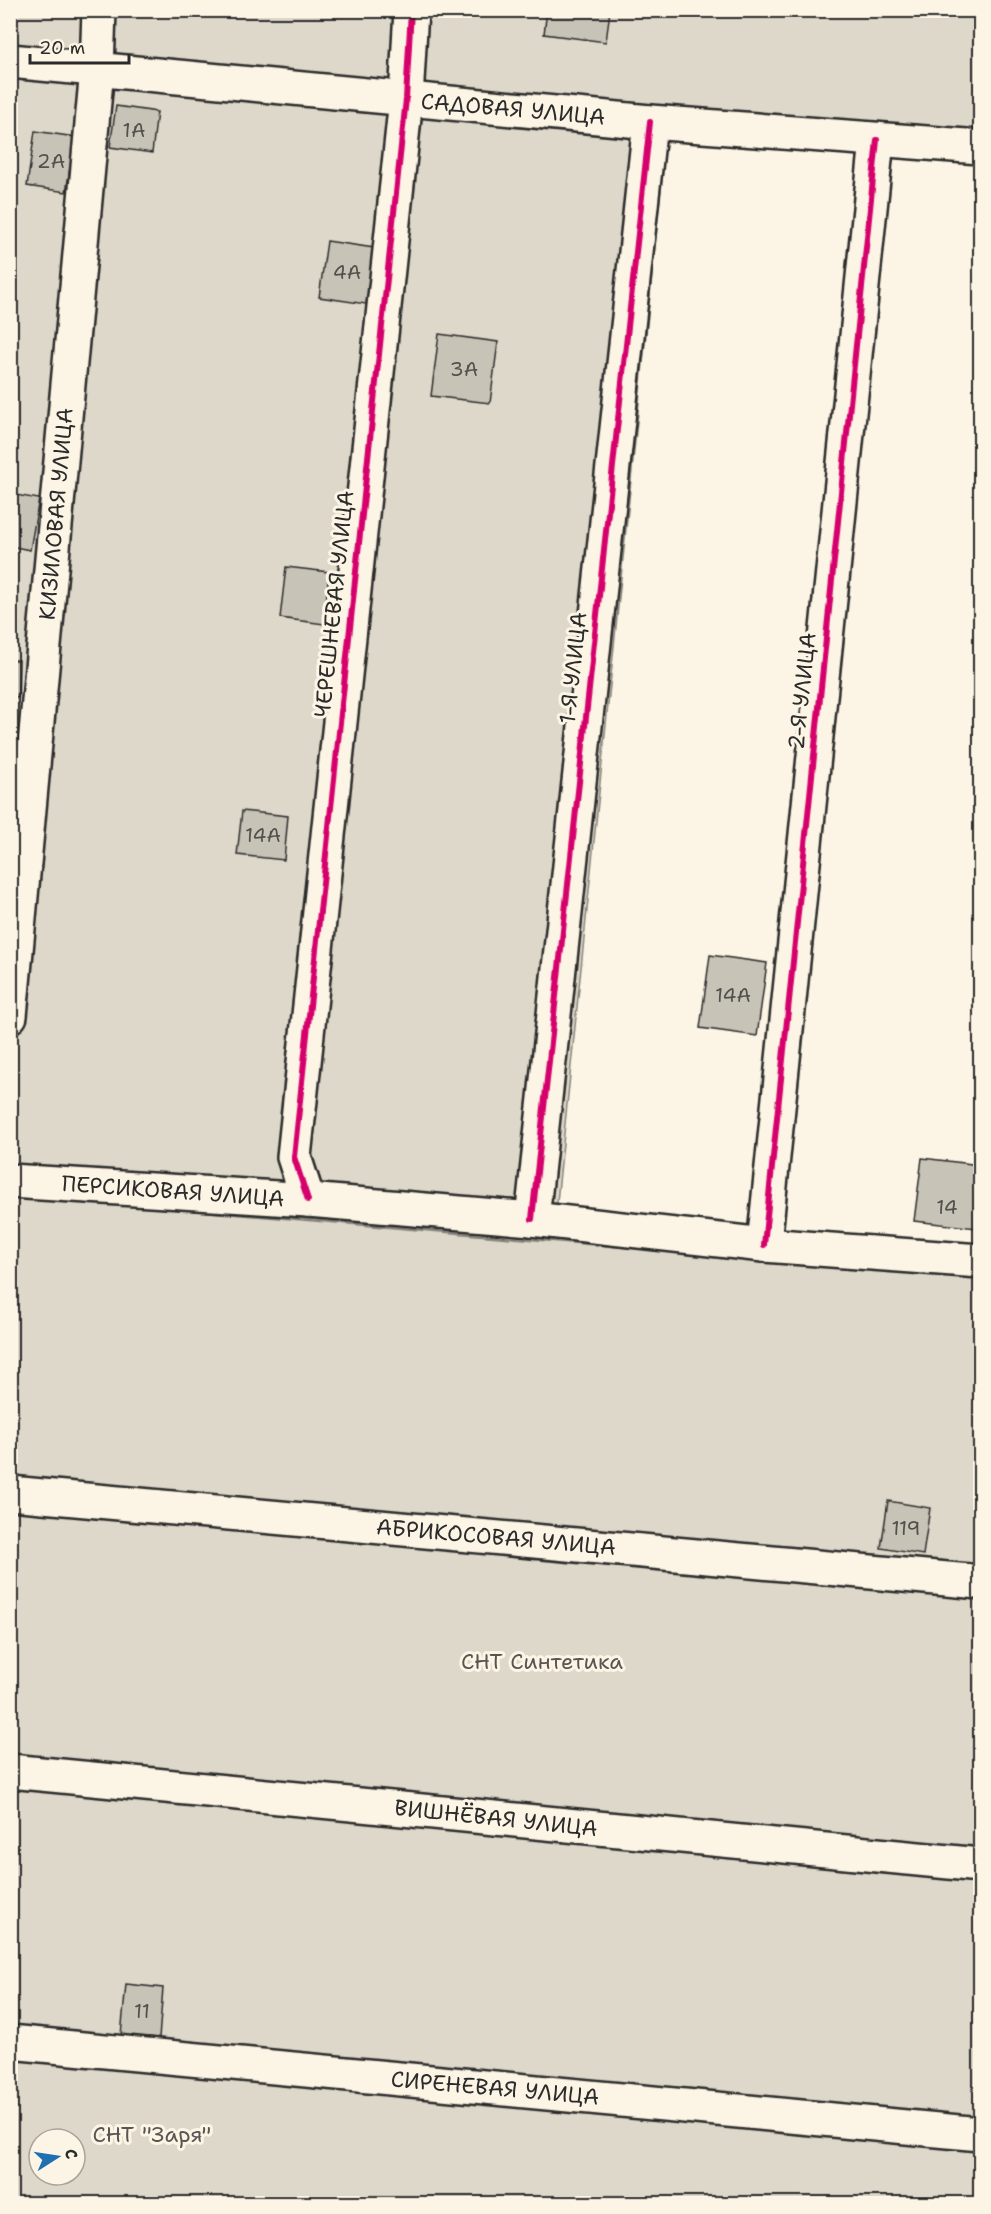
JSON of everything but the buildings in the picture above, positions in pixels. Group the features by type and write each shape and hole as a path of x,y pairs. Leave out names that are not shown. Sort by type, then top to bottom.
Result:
{"street":[{"name":"КИЗИЛОВАЯ УЛИЦА","path":"10,1017 97,69 99,10"},
{"name":"ЧЕРЕШНЕВАЯ УЛИЦА","path":"308,1200 294,1156 406,99 411,10"},
{"name":"САДОВАЯ УЛИЦА","path":"10,61 650,122 981,147"},
{"name":"1-Я УЛИЦА","path":"532,1219 650,122"},
{"name":"2-Я УЛИЦА","path":"764,1245 877,140"},
{"name":"ПЕРСИКОВАЯ УЛИЦА","path":"10,1181 308,1200 532,1219 764,1245 981,1261"},
{"name":"АБРИКОСОВАЯ УЛИЦА","path":"10,1493 981,1582"},
{"name":"ВИШНЁВАЯ УЛИЦА","path":"10,1771 981,1865"},
{"name":"СИРЕНЕВАЯ УЛИЦА","path":"10,2042 981,2134"}],"green space":[{"path":"10,11 980,11 980,140 667,129 553,1241 11,1193"},
{"name":"СНТ Синтетика","path":"10,1195 980,1278 980,2124 11,2028"},
{"name":"СНТ \"Заря\"","path":"10,2050 980,2138 980,2203 11,2203"}],"cycle path":[{"path":"308,1200 294,1157 406,99 411,10"},
{"path":"532,1219 650,122"},
{"path":"764,1245 877,140"}]}
